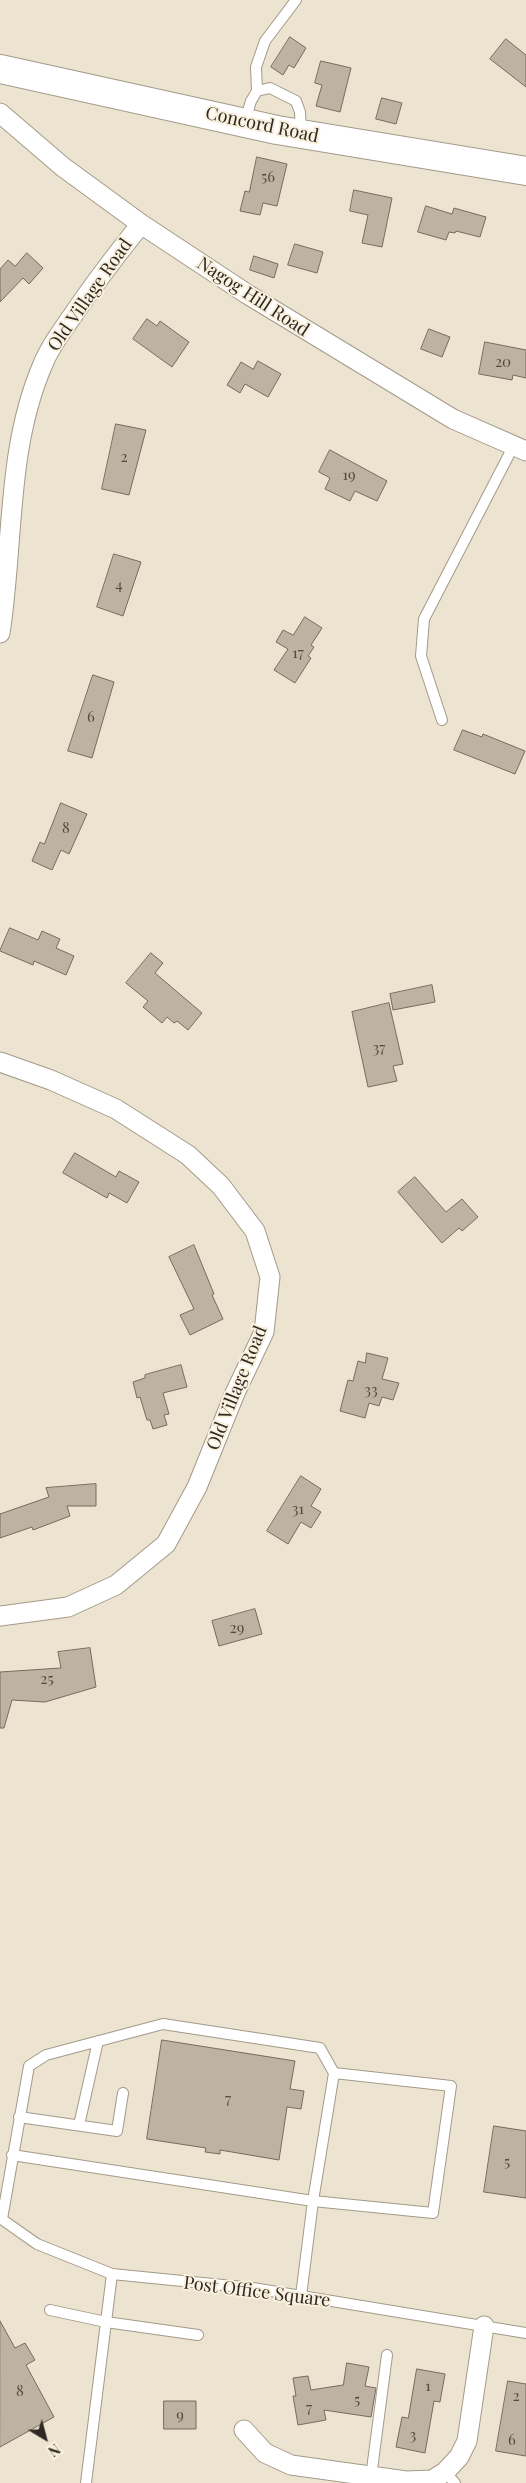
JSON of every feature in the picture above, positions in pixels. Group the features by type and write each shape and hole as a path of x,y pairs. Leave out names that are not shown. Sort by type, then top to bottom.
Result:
{"street":[{"name":"Concord Road","path":"0,69 244,123 526,171"},
{"name":"Nagog Hill Road","path":"0,113 62,167 141,224 377,374 453,419 520,448"},
{"name":"Old Village Road","path":"0,633 5,601 12,505 20,443 43,364 57,338 93,285 141,224"},
{"name":"Old Village Road","path":"0,1062 51,1080 116,1108 188,1155 221,1186 255,1231 270,1278 264,1332 235,1393 197,1487 166,1544 116,1585 68,1607 0,1616"},
{"path":"244,2430 265,2453 291,2465 406,2481 450,2477 467,2441 484,2326"}],"lane":[{"path":"244,123 251,101 257,91 256,68 265,41 296,0"},
{"path":"257,91 270,88 296,100 300,112 301,134"},
{"path":"442,720 421,656 424,618 520,448"},
{"path":"1,2218 29,2066 46,2054 163,2024 320,2048 334,2073 313,2201 301,2296"},
{"path":"79,2125 98,2041"},
{"path":"12,2155 313,2201 433,2213 451,2086 334,2073"},
{"path":"19,2117 117,2131 123,2093"},
{"name":"Post Office Square","path":"1,2218 37,2244 112,2274 253,2288 526,2334"},
{"path":"86,2483 112,2274"},
{"path":"50,2310 106,2322 198,2336"},
{"path":"371,2476 388,2355"}],"building":[{"path":"290,37 306,48 294,68 289,65 283,75 271,67"},
{"path":"506,39 526,55 526,87 490,59"},
{"path":"321,61 351,68 340,112 316,106 322,85 315,83"},
{"path":"382,98 402,103 396,124 376,119"},
{"path":"257,157 287,164 277,206 263,203 260,215 240,211 245,191 249,192"},
{"path":"354,190 392,198 382,247 362,243 368,215 350,211"},
{"path":"426,206 452,214 454,208 486,217 480,237 456,231 455,233 449,232 446,240 418,232"},
{"path":"295,244 323,252 317,273 288,265"},
{"path":"27,253 43,268 29,284 23,278 0,302 0,269 8,260 15,266"},
{"path":"254,256 278,264 274,278 250,270"},
{"path":"147,319 157,326 160,321 189,342 172,367 133,339"},
{"path":"429,329 450,337 442,357 421,349"},
{"path":"485,342 526,350 526,378 513,375 512,380 479,374"},
{"path":"258,361 281,374 268,397 245,384 240,393 227,385 241,362 253,369"},
{"path":"116,424 146,430 129,495 102,489"},
{"path":"330,450 387,481 377,501 355,491 350,501 325,489 330,478 319,472"},
{"path":"114,554 141,562 123,616 97,607"},
{"path":"305,617 322,628 311,645 314,647 308,656 311,658 295,683 274,670 288,649 276,642 283,630 293,635"},
{"path":"93,675 114,682 92,758 68,751"},
{"path":"463,730 482,737 483,734 525,751 515,774 454,750"},
{"path":"61,803 87,814 69,854 61,850 52,870 32,861 40,842 44,844"},
{"path":"10,928 38,940 42,931 60,939 56,948 74,956 66,975 34,961 33,965 0,951"},
{"path":"151,953 163,963 155,973 202,1013 188,1030 177,1021 174,1023 167,1017 162,1023 143,1007 148,1001 126,983"},
{"path":"432,985 435,1002 393,1010 390,994"},
{"path":"389,1003 403,1064 393,1066 397,1081 368,1087 352,1012"},
{"path":"75,1153 116,1177 119,1171 139,1182 127,1203 109,1193 107,1198 63,1173"},
{"path":"415,1177 446,1212 462,1199 478,1217 462,1231 459,1228 442,1243 398,1192"},
{"path":"194,1245 223,1319 190,1335 180,1315 194,1309 169,1257"},
{"path":"367,1353 388,1358 382,1379 399,1383 393,1400 382,1397 379,1406 369,1403 365,1418 340,1411 348,1380 353,1381 358,1361 365,1363"},
{"path":"181,1365 187,1387 163,1393 169,1414 164,1415 167,1425 153,1429 150,1420 147,1420 140,1397 137,1398 133,1382 145,1378 145,1375"},
{"path":"301,1476 321,1489 311,1506 321,1512 311,1528 301,1522 288,1544 267,1531"},
{"path":"96,1484 96,1506 67,1506 70,1516 33,1530 32,1527 0,1538 0,1514 49,1497 46,1488"},
{"path":"255,1609 262,1634 219,1646 212,1621"},
{"path":"90,1648 96,1687 45,1702 12,1700 4,1728 0,1728 0,1672 61,1668 58,1652"},
{"path":"162,2040 295,2061 290,2089 304,2091 301,2109 287,2107 279,2160 220,2150 220,2154 205,2152 206,2148 147,2139"},
{"path":"494,2126 526,2131 526,2198 484,2192"},
{"path":"0,2321 15,2348 25,2343 35,2360 26,2365 54,2417 0,2447"},
{"path":"347,2363 369,2367 365,2386 376,2388 371,2417 324,2410 326,2420 298,2425 293,2396 296,2396 293,2378 308,2376 311,2390 343,2385"},
{"path":"417,2369 445,2374 440,2402 434,2401 425,2453 396,2447 402,2417 408,2418"},
{"path":"508,2381 526,2384 526,2456 496,2451"},
{"path":"164,2401 196,2401 196,2429 164,2429"}]}
